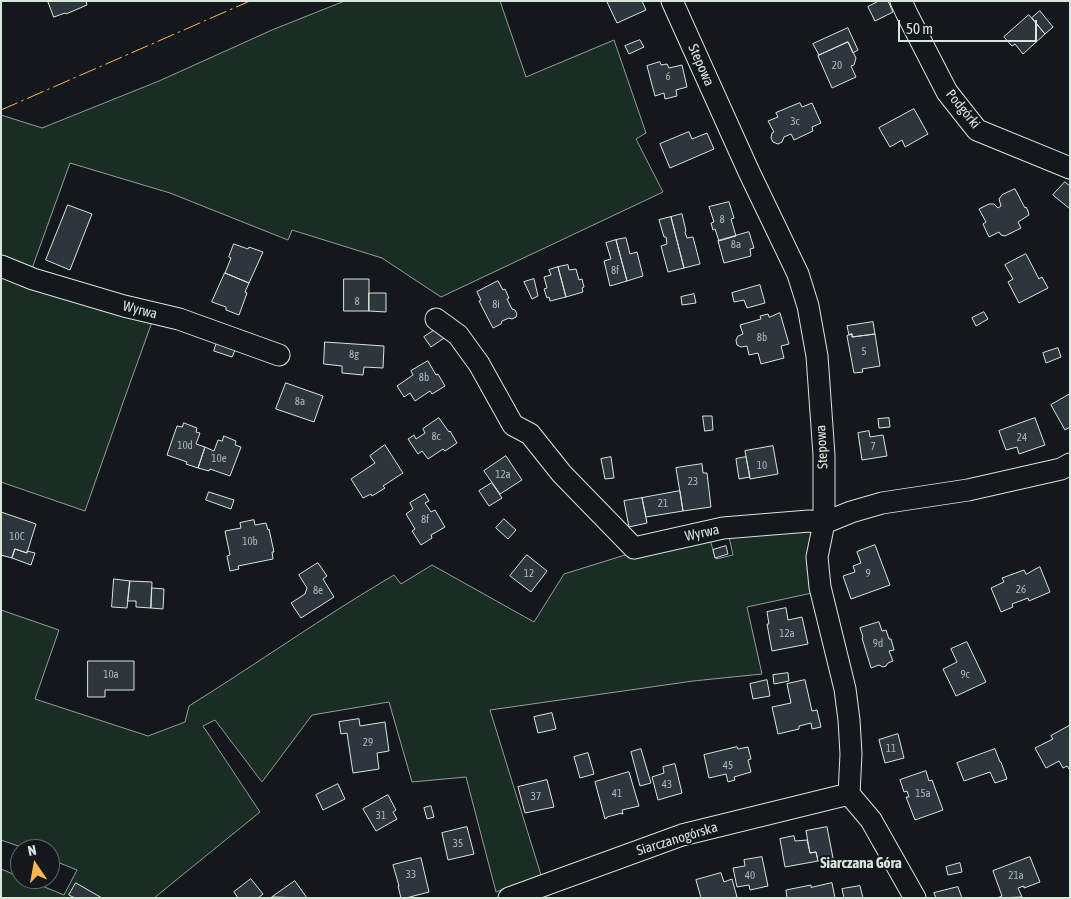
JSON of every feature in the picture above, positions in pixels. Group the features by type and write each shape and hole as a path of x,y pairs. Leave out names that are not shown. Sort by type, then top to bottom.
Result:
{"street":[{"name":"Stepowa","path":"672,1 749,172 798,274 808,306 817,366 824,455 824,523 818,557 820,587 845,688 851,754 849,794"},
{"name":"Podgórki","path":"901,1 947,92 977,130 1070,168"},
{"name":"Wyrwa","path":"1,266 33,279 124,306 179,319 279,354"},
{"name":"Wyrwa","path":"436,319 458,335 479,364 513,425 530,434 562,474 634,548 723,528 809,521 824,523 851,512 882,503 976,488 1061,469 1070,464"},
{"name":"Siarczanogórska","path":"509,898 682,835 849,794"},
{"path":"849,794 871,820 915,898"}],"green space":[{"path":"345,1 500,1 526,77 614,40 646,133 636,139 663,192 441,297 382,258 292,230 288,240 170,193 70,163 30,274 1,262 1,115 42,128 159,81 272,30"},
{"path":"1,272 152,322 85,511 1,482"},
{"path":"815,527 812,593 747,607 762,674 693,681 490,710 541,875 496,892 466,777 412,782 389,702 312,715 262,782 215,720 203,726 260,812 154,898 1,898 1,869 10,873 10,889 49,889 64,895 77,870 60,863 60,839 10,839 10,843 1,840 1,610 59,630 35,699 148,736 185,722 189,706 394,575 401,584 432,565 534,622 564,574 625,555 709,537 716,559 733,555 729,537"}],"building":[{"path":"48,1 86,1 87,5 54,17"},
{"path":"642,1 646,10 617,23 607,2"},
{"path":"879,1 888,1 893,12 875,21 868,7"},
{"path":"1040,11 1053,27 1045,34 1032,18"},
{"path":"1029,15 1045,34 1023,54 1015,44 1012,46 1004,37"},
{"path":"848,28 858,50 853,53 848,42 819,55 813,44"},
{"path":"640,40 644,47 629,54 625,46"},
{"path":"848,42 856,58 854,65 851,66 856,77 832,88 818,56"},
{"path":"660,62 661,65 667,64 669,68 682,65 687,87 676,90 677,96 665,99 664,93 655,96 647,66"},
{"path":"800,103 802,107 812,103 821,123 812,127 813,131 794,140 791,134 784,137 782,142 778,144 773,142 771,138 774,132 768,121 778,117 776,113"},
{"path":"914,109 928,134 905,147 902,140 890,147 879,128"},
{"path":"689,132 692,139 707,133 714,149 670,168 660,144"},
{"path":"1065,182 1070,186 1070,209 1053,195"},
{"path":"1015,189 1029,215 1018,222 1021,228 1005,236 999,232 989,237 983,224 986,222 979,209 989,204 994,204 998,208 1001,206 999,199 1002,195"},
{"path":"729,202 734,218 731,219 736,236 719,241 715,229 713,230 711,223 714,222 709,207"},
{"path":"68,205 92,214 70,270 46,260"},
{"path":"682,214 687,238 693,237 700,264 684,268 671,217"},
{"path":"671,217 684,268 668,272 661,246 667,244 666,237 664,237 659,220"},
{"path":"749,232 754,248 750,249 751,256 724,263 718,241"},
{"path":"626,238 630,254 637,252 643,276 627,281 616,240"},
{"path":"616,240 627,281 610,286 604,261 611,259 606,243"},
{"path":"234,244 263,252 249,283 225,273"},
{"path":"1026,254 1039,279 1042,277 1048,288 1019,303 1008,282 1013,279 1005,265"},
{"path":"568,265 569,270 576,269 579,280 582,279 584,287 582,288 583,292 566,297 558,267"},
{"path":"558,267 566,297 550,301 544,289 547,288 544,277 551,275 549,270"},
{"path":"225,273 249,283 239,315 226,310 226,307 212,302"},
{"path":"344,279 369,279 369,311 344,311"},
{"path":"534,279 538,296 532,299 524,282"},
{"path":"498,281 503,290 505,289 509,298 507,299 517,314 516,317 502,321 501,324 493,328 479,301 481,300 477,292"},
{"path":"760,285 765,303 747,308 744,300 734,302 732,293"},
{"path":"369,293 386,293 386,312 369,311"},
{"path":"694,294 696,303 682,305 681,297"},
{"path":"984,312 988,319 976,326 972,318"},
{"path":"780,313 789,344 781,346 784,358 761,364 758,353 749,355 747,346 741,347 737,345 736,340 738,336 743,334 740,325 761,319 760,316 768,314 769,317"},
{"path":"873,322 875,334 852,337 852,334 849,335 847,326"},
{"path":"438,328 444,338 431,347 424,337"},
{"path":"852,334 852,337 875,334 880,366 862,369 863,372 854,373 847,336"},
{"path":"217,342 236,348 232,357 214,351"},
{"path":"325,342 384,346 383,368 364,367 363,375 342,373 342,366 324,364"},
{"path":"1058,348 1061,357 1046,363 1043,353"},
{"path":"428,361 445,386 432,394 430,391 415,401 410,393 404,397 397,386 413,375 411,371"},
{"path":"286,383 323,396 314,422 276,409"},
{"path":"1070,394 1070,427 1065,430 1051,405"},
{"path":"703,416 712,416 713,430 705,431"},
{"path":"439,418 457,443 445,451 443,449 428,459 422,451 418,454 408,439 414,435 416,439 425,433 423,429"},
{"path":"889,418 890,427 879,428 878,419"},
{"path":"1035,418 1045,445 1019,454 1017,447 1006,450 999,431"},
{"path":"184,423 197,428 196,432 200,433 196,444 205,447 198,468 167,455 177,426 182,427"},
{"path":"869,431 870,437 883,435 887,456 862,460 858,433"},
{"path":"224,436 236,441 235,445 241,447 230,476 210,469 209,471 198,468 205,447 214,451 218,440 222,441"},
{"path":"385,445 403,473 383,486 385,488 372,496 371,494 363,498 351,479 375,463 370,456"},
{"path":"773,446 778,474 750,479 745,451"},
{"path":"506,456 522,480 500,494 484,471"},
{"path":"611,457 614,478 605,479 601,459"},
{"path":"746,457 750,477 739,479 736,459"},
{"path":"702,464 703,473 707,473 711,507 683,511 676,468"},
{"path":"492,483 502,498 489,506 479,491"},
{"path":"680,491 683,511 646,517 642,498"},
{"path":"209,492 234,500 231,509 206,500"},
{"path":"425,494 429,501 425,503 431,512 435,510 445,527 431,535 432,538 421,545 412,531 415,529 406,514 413,509 410,503"},
{"path":"642,498 647,523 629,527 624,501"},
{"path":"1,512 36,524 27,553 15,549 12,558 1,555"},
{"path":"504,519 516,530 508,539 496,528"},
{"path":"254,520 255,525 266,523 269,529 274,552 272,552 273,559 238,566 239,569 230,571 227,556 230,555 225,531 241,528 240,523"},
{"path":"875,545 890,585 851,599 843,576 855,572 853,566 861,563 857,552"},
{"path":"726,546 728,554 715,558 713,550"},
{"path":"15,549 27,553 27,551 35,553 31,565 12,558"},
{"path":"527,555 547,571 531,592 510,576"},
{"path":"318,563 327,576 323,579 334,597 301,618 291,603 305,594 307,588 299,575"},
{"path":"1040,567 1050,592 1029,601 1028,598 1012,604 1013,607 1001,612 991,588 1004,582 1002,578 1024,570 1026,574"},
{"path":"114,579 130,581 127,608 112,607"},
{"path":"130,581 152,582 151,608 136,607 136,601 128,601"},
{"path":"152,588 164,589 163,609 151,608"},
{"path":"786,608 788,620 802,617 808,644 772,651 767,624 769,624 767,612"},
{"path":"879,622 882,631 886,630 889,639 891,639 894,650 889,651 893,661 883,667 879,665 871,668 860,628"},
{"path":"967,642 986,682 956,696 943,669 957,662 951,649"},
{"path":"88,661 134,661 134,690 105,690 105,697 88,697"},
{"path":"788,673 789,681 774,684 773,675"},
{"path":"767,680 770,696 753,699 750,684"},
{"path":"805,680 812,711 817,710 821,727 812,729 811,723 799,726 799,729 778,734 772,707 791,703 787,684"},
{"path":"552,713 556,729 538,733 534,717"},
{"path":"359,719 360,726 385,722 389,751 377,753 379,769 353,773 347,733 341,734 339,722"},
{"path":"1069,726 1070,769 1067,766 1063,768 1059,761 1046,768 1035,748 1053,739 1051,736"},
{"path":"898,734 904,758 885,763 879,740"},
{"path":"737,747 738,749 748,747 751,759 748,760 751,772 734,777 735,780 728,782 726,774 709,778 704,755"},
{"path":"641,749 651,783 640,786 631,752"},
{"path":"995,749 1007,779 995,783 990,772 964,781 957,763"},
{"path":"588,753 594,774 580,778 574,757"},
{"path":"675,764 682,793 658,800 652,777 664,773 663,767"},
{"path":"926,771 929,781 932,780 943,810 915,820 906,797 909,797 907,791 904,792 900,780"},
{"path":"629,772 639,806 622,810 623,814 605,819 595,782"},
{"path":"547,780 554,807 525,813 518,787"},
{"path":"338,784 345,799 323,810 316,795"},
{"path":"388,795 396,810 393,812 397,819 376,831 363,809"},
{"path":"431,806 434,817 427,819 424,808"},
{"path":"467,827 474,854 448,860 442,833"},
{"path":"827,827 833,858 818,861 816,852 810,853 806,831"},
{"path":"794,836 795,841 807,840 810,853 816,852 818,861 785,867 780,839"},
{"path":"762,857 768,886 750,890 749,885 737,887 733,868 745,866 744,860"},
{"path":"1030,857 1040,882 1024,888 1024,886 1018,888 1022,897 997,898 1002,896 993,871"},
{"path":"421,858 429,892 401,898 393,865"},
{"path":"960,863 962,872 948,875 946,867"},
{"path":"721,873 724,882 732,879 737,897 701,898 696,880"},
{"path":"251,879 263,894 258,898 238,898 234,892"},
{"path":"295,881 307,898 272,897"},
{"path":"76,883 102,898 75,898 69,895"},
{"path":"832,883 835,898 787,898 786,890"},
{"path":"860,886 863,898 844,898 842,889"},
{"path":"958,887 962,898 936,898 934,893"}],"power":[{"path":"1,110 250,1"}],"district":[{"name":"Siarczana Góra","path":"861,863"}]}
